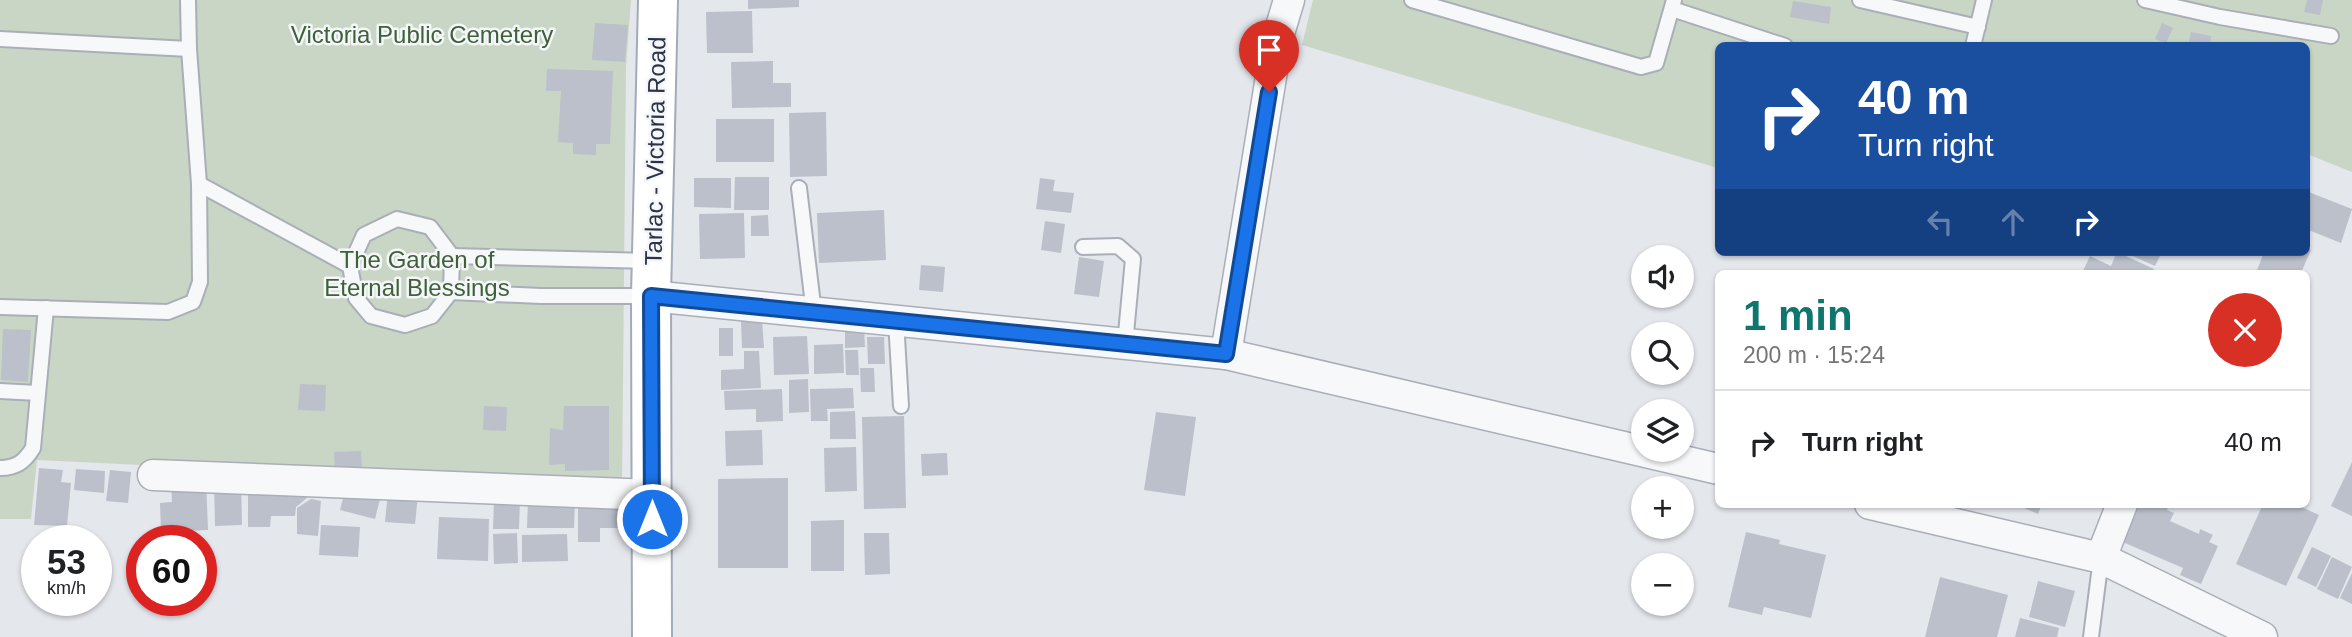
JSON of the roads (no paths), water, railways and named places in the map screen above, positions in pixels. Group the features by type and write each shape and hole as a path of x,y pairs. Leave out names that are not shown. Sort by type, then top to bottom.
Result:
{"main road":[{"name":"Tarlac - Victoria Road","path":"652,637 652,279 658,0"}],"street":[{"path":"1226,354 1277,40 1289,0"},
{"path":"652,279 814,313 1226,354 1715,468"},
{"path":"153,475 652,495"},
{"path":"1887,508 2101,558 2262,637"},
{"path":"2101,558 2120,508"}],"lane":[{"path":"0,307 168,312 193,302 200,282 200,184 189,49 188,0"},
{"path":"1412,0 1641,67 1656,63 1673,5 1775,42"},
{"path":"1860,0 1978,27"},
{"path":"1974,42 1984,0"},
{"path":"2146,0 2220,17 2331,36"},
{"path":"0,39 189,49"},
{"path":"200,184 349,266"},
{"path":"799,188 814,313"},
{"path":"397,219 429,227 452,256 451,292 432,316 405,325 371,316 356,298 349,266 364,235 397,219"},
{"path":"1083,247 1118,246 1133,258 1125,344"},
{"path":"452,256 652,279"},
{"path":"451,292 541,296 652,279"},
{"path":"0,468 24,462 33,448 46,308"},
{"path":"896,320 901,406"},
{"path":"0,391 38,393"},
{"path":"2091,637 2101,558"}],"park label":[{"name":"Victoria Public Cemetery","path":"422,34"},
{"name":"The Garden of Eternal Blessings","path":"417,273"}]}
